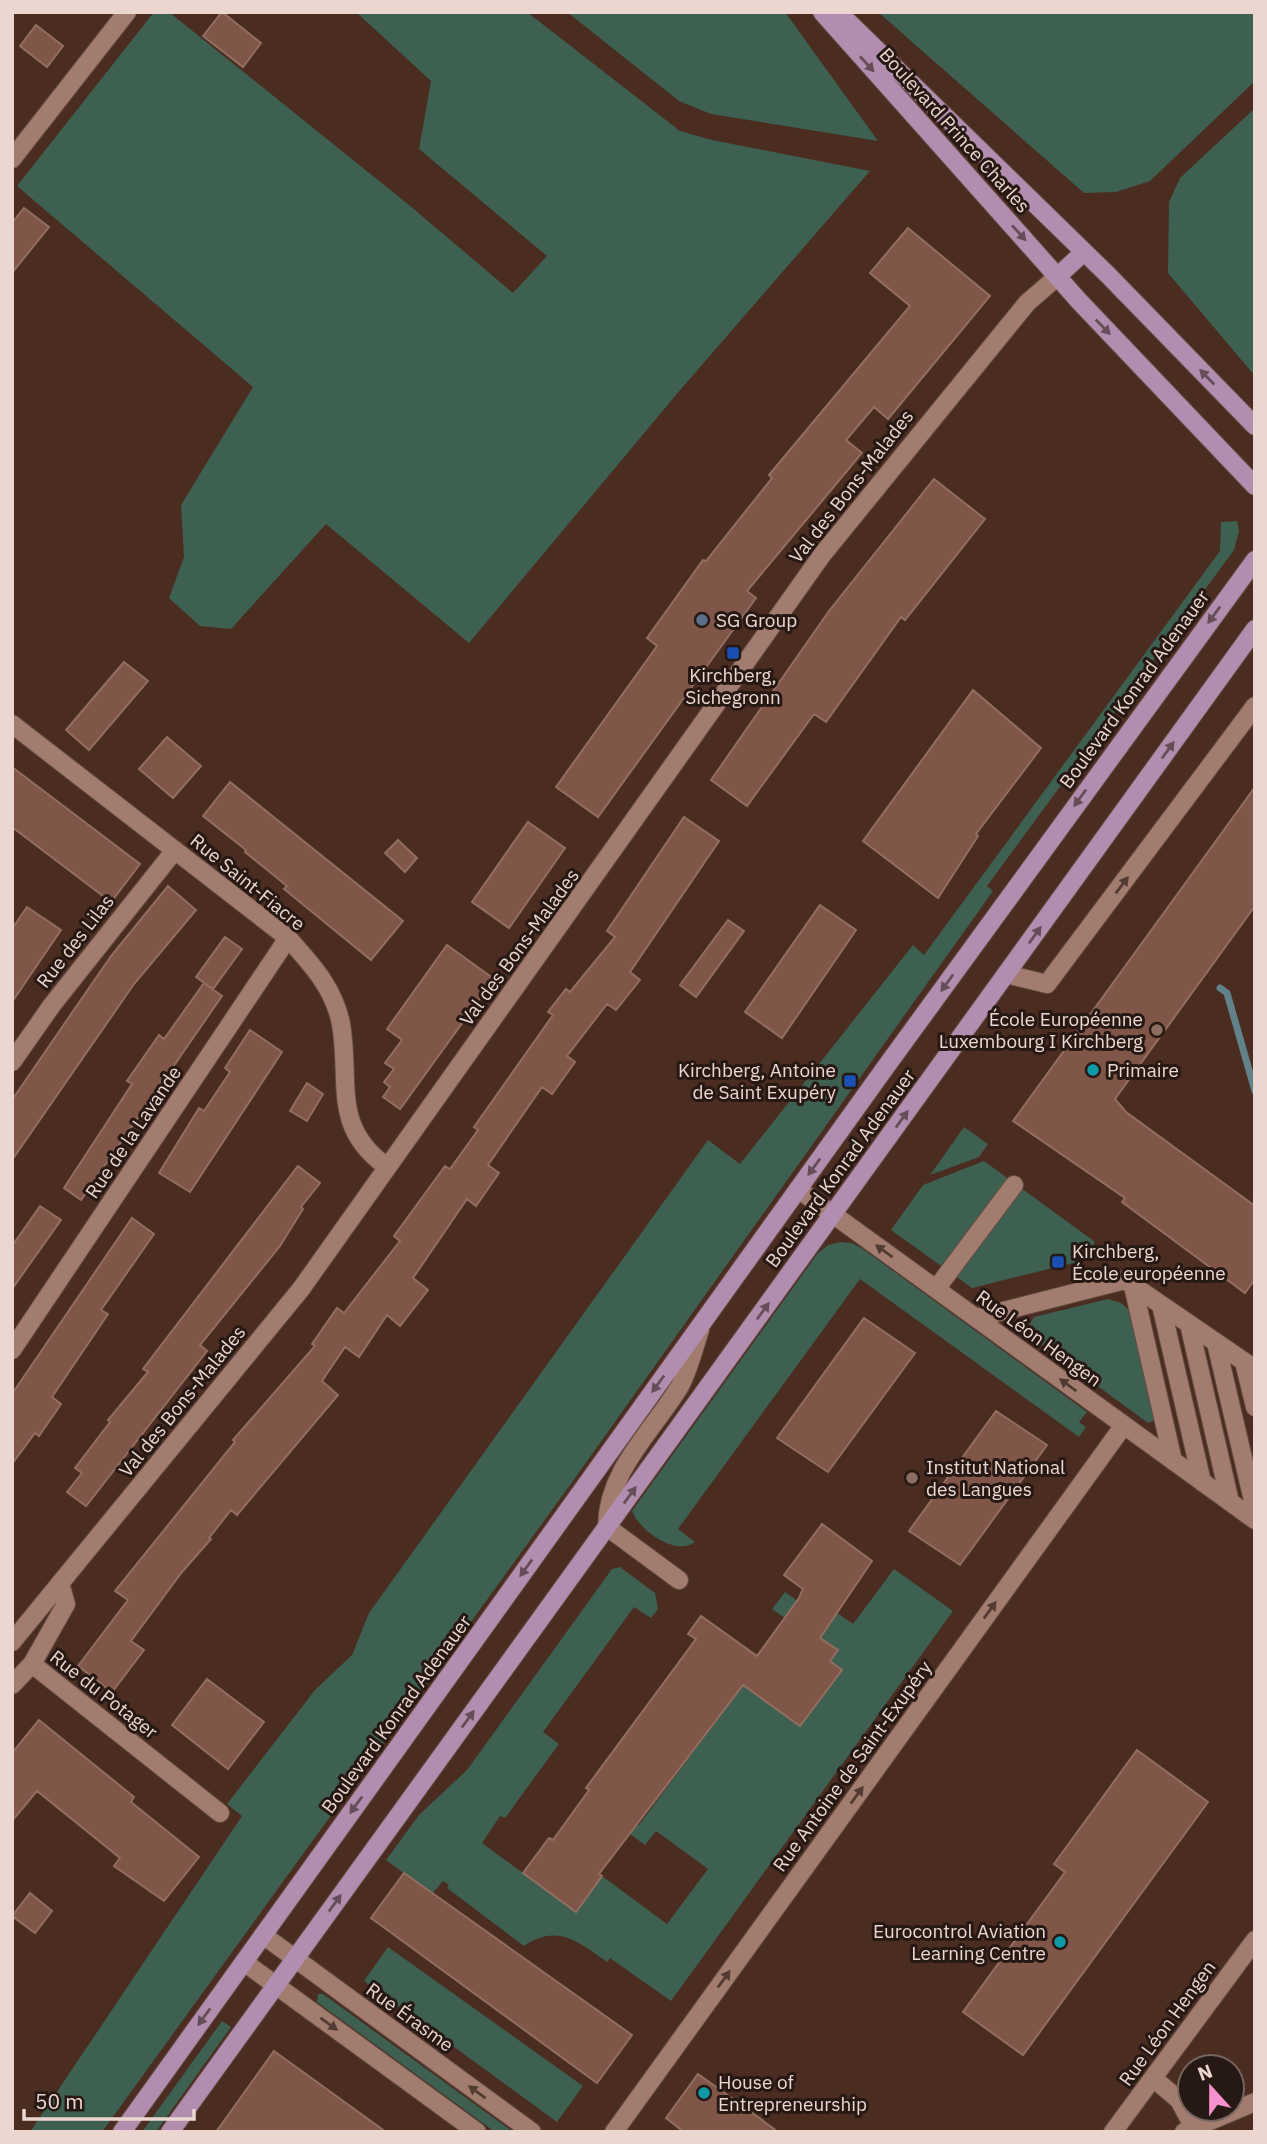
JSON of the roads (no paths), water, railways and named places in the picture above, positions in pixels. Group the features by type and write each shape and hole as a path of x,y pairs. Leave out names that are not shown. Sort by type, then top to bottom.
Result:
{"main road":[{"name":"Boulevard Prince Charles","path":"822,12 1058,276 1255,486"},
{"name":"Boulevard Prince Charles","path":"838,12 1084,252 1255,426"},
{"path":"1058,276 1084,252"},
{"name":"Boulevard Konrad Adenauer","path":"122,2132 798,1189 1255,560"},
{"name":"Boulevard Konrad Adenauer","path":"170,2132 1255,629"}],"street":[{"path":"12,159 127,12"},
{"name":"Val des Bons-Malades","path":"12,1642 301,1289 822,555 1027,303 1058,276"},
{"path":"1006,974 1047,984 1255,706"},
{"name":"Rue Saint-Fiacre","path":"12,724 288,938 325,980 341,1023 351,1125 360,1143 386,1166"},
{"name":"Rue des Lilas","path":"12,1062 52,1004 175,850"},
{"name":"Rue de la Lavande","path":"12,1350 288,938"},
{"path":"936,1289 1014,1185"},
{"name":"Rue Léon Hengen","path":"798,1189 1255,1521"},
{"path":"976,1318 1125,1280 1250,1365 1255,1407"},
{"path":"1133,1286 1174,1461"},
{"path":"1161,1305 1202,1482"},
{"name":"Boulevard Konrad Adenauer","path":"607,1527 607,1505 614,1482 681,1384 704,1320"},
{"path":"1189,1324 1230,1502"},
{"path":"1216,1343 1255,1508"},
{"name":"Rue Antoine de Saint-Exupéry","path":"614,2132 1124,1425"},
{"path":"607,1527 679,1580"},
{"name":"Rue du Potager","path":"60,1583 66,1604 32,1664 220,1813"},
{"path":"12,1685 32,1664"},
{"name":"Rue Érasme","path":"263,1935 532,2132"},
{"name":"Rue Léon Hengen","path":"1113,2132 1255,1940"},
{"path":"244,1962 477,2132"},
{"path":"1153,2078 1180,2100 1189,2130 1255,2102"}],"waterway":[{"path":"1220,988 1227,993 1255,1091"}],"place":[{"name":"SG Group","path":"702,620"},
{"name":"Kirchberg, Sichegronn","path":"733,653"},
{"name":"École Européenne Luxembourg I Kirchberg","path":"1157,1030"},
{"name":"Primaire","path":"1093,1070"},
{"name":"Kirchberg, Antoine de Saint Exupéry","path":"850,1081"},
{"name":"Kirchberg, École européenne","path":"1058,1262"},
{"name":"Institut National des Langues","path":"912,1478"},
{"name":"Eurocontrol Aviation Learning Centre","path":"1060,1942"},
{"name":"House of Entrepreneurship","path":"704,2093"}]}
